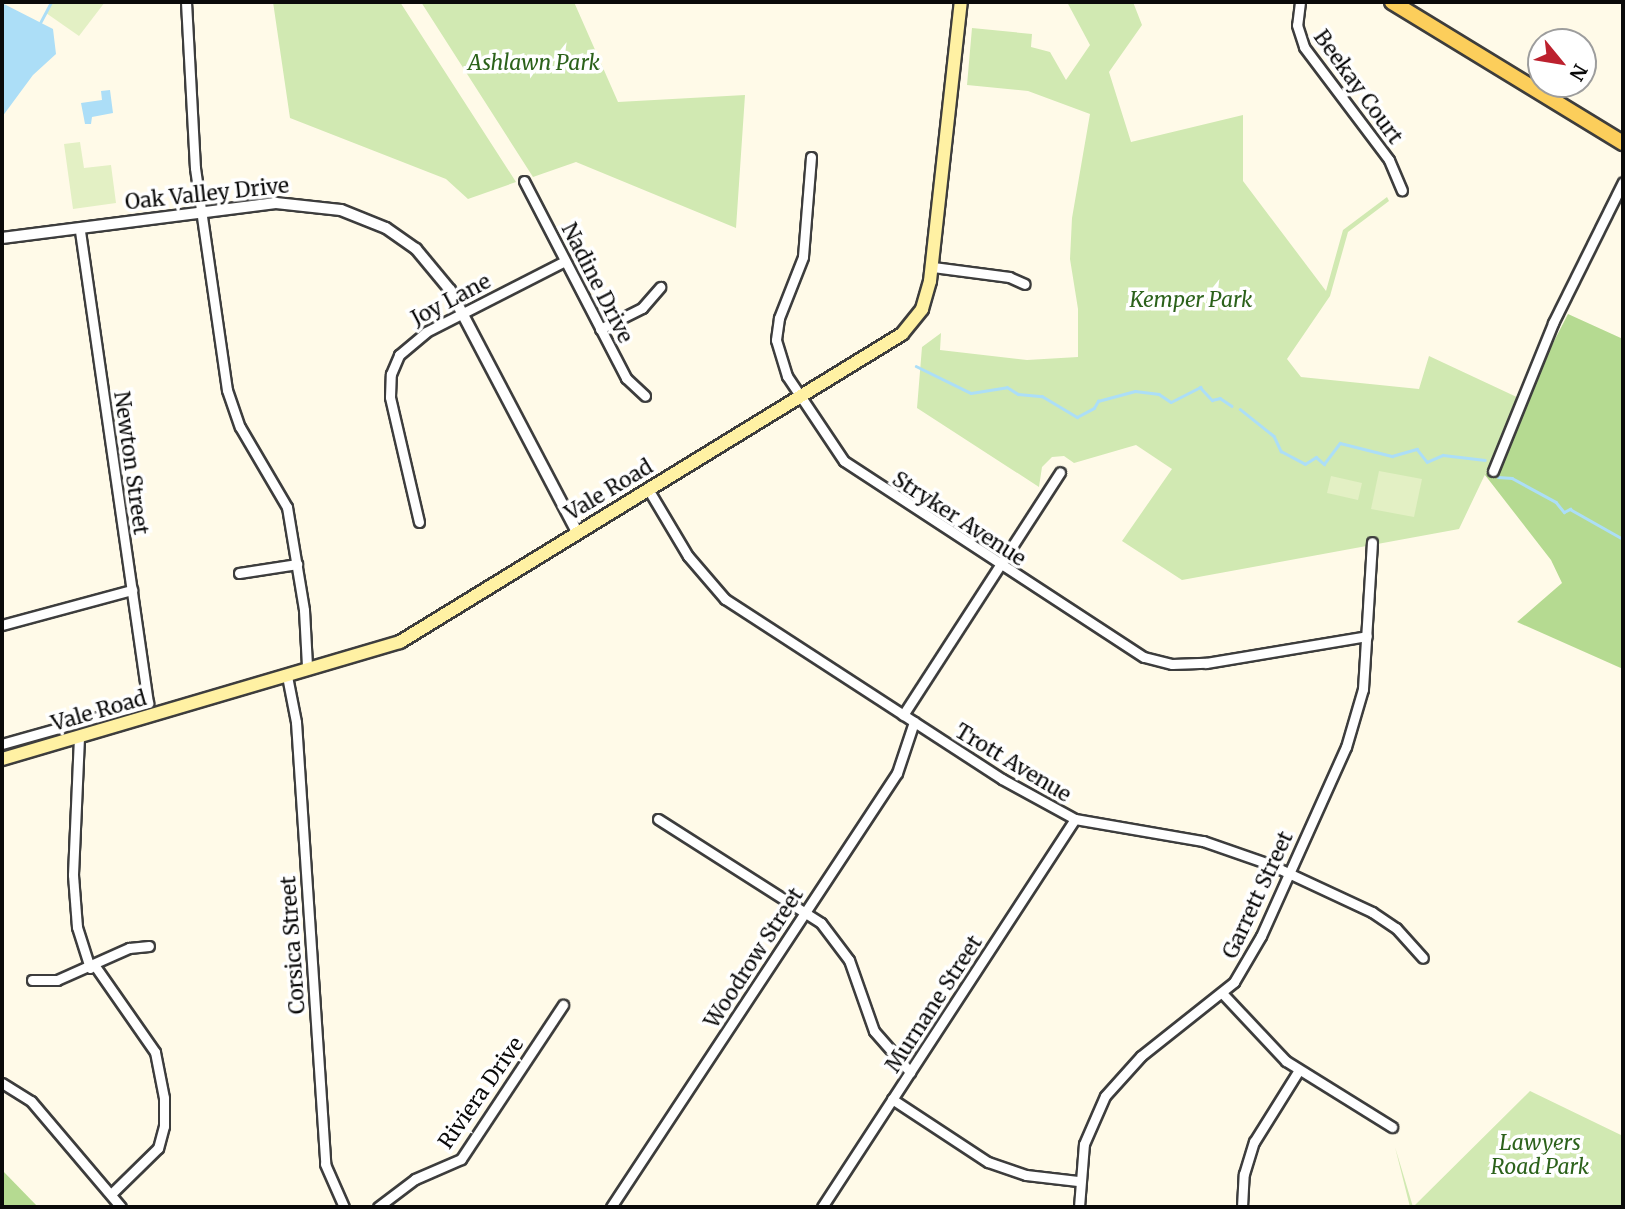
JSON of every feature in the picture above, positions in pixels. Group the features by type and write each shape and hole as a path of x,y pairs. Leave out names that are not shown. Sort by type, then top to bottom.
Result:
{"main road":[{"name":"Vale Road","path":"2,759 287,677 307,666 370,654 400,642 910,327 922,309 933,267 961,2"},
{"path":"1392,2 1623,143"}],"street":[{"path":"186,2 201,211 227,390 240,427 281,491 297,564 307,666"},
{"name":"Beekay Court","path":"1300,2 1297,24 1304,47 1389,160 1402,190"},
{"name":"Stryker Avenue","path":"811,157 803,257 776,329 782,365 799,397 824,435 860,475 1131,651 1172,664 1206,663 1367,636"},
{"name":"Nadine Drive","path":"524,181 626,378 645,396"},
{"path":"1493,471 1553,323 1623,182"},
{"name":"Oak Valley Drive","path":"2,238 201,211 297,203 370,220 401,237 428,261 462,313 578,532"},
{"name":"Newton Street","path":"80,229 148,703"},
{"name":"Joy Lane","path":"419,522 392,407 391,374 413,340 565,261"},
{"path":"933,267 1009,277 1025,284"},
{"path":"600,329 642,308 660,288"},
{"path":"903,715 1060,472"},
{"name":"Trott Avenue","path":"648,489 688,556 725,599 914,722 1075,819 1203,841 1288,874 1372,912 1396,928 1423,958"},
{"name":"Garrett Street","path":"1079,1207 1078,1181 1090,1127 1116,1081 1141,1056 1223,994 1252,954 1355,723 1367,636 1372,542"},
{"path":"239,573 297,564"},
{"path":"2,625 132,590"},
{"name":"Corsica Street","path":"287,677 296,722 325,1164 344,1207"},
{"path":"2,744 148,703 152,715"},
{"name":"Woodrow Street","path":"611,1207 897,773 914,722"},
{"path":"79,737 74,875 77,927 92,967 155,1052 164,1098 164,1126 158,1148 111,1195"},
{"path":"658,819 805,912 842,948 874,1031 910,1072"},
{"name":"Murnane Street","path":"822,1207 1075,819"},
{"path":"32,980 57,980 92,967 129,948 149,946"},
{"path":"1223,994 1270,1046 1299,1070 1392,1127"},
{"name":"Riviera Drive","path":"378,1207 415,1179 461,1158 564,1005"},
{"path":"1242,1207 1244,1174 1254,1142 1299,1070"},
{"path":"2,1083 31,1101 121,1207"},
{"path":"892,1099 988,1162 1026,1175 1078,1181"}],"green space":[{"path":"52,2 105,2 79,36 46,13"},
{"name":"Ashlawn Park","path":"273,2 400,2 516,182 468,199 446,179 290,118"},
{"name":"Ashlawn Park","path":"421,2 574,2 618,102 745,95 736,228 576,162 533,177"},
{"name":"Kemper Park","path":"1067,2 1133,2 1142,25 1109,72 1131,142 1243,115 1243,181 1326,291 1343,230 1387,197 1389,201 1348,232 1330,296 1287,359 1301,377 1419,389 1429,356 1521,399 1459,529 1182,580 1122,541 1172,469 1136,445 1074,463 1064,456 1052,457 1042,467 1039,487 917,408 922,347 941,333 940,350 1027,360 1078,357 1078,309 1070,259 1072,218 1090,114 1028,91 967,85 972,28 1032,34 1031,47 1050,52 1066,80 1090,45"},
{"path":"80,142 84,168 111,165 116,203 73,209 64,144"},
{"path":"1568,314 1623,339 1623,669 1517,622 1562,583 1551,560 1485,475"},
{"path":"1379,471 1422,479 1414,517 1371,509"},
{"path":"1331,476 1362,483 1358,500 1327,493"},
{"name":"Lawyers Road Park","path":"1530,1091 1623,1136 1623,1207 1413,1207"},
{"path":"1395,1147 1413,1207 1410,1207"},
{"path":"2,1170 38,1207 2,1207"}],"water":[{"path":"2,3 53,29 56,54 33,75 2,117"},
{"path":"110,90 113,113 92,117 91,124 85,124 81,103 102,100 101,91"}],"waterway":[{"path":"40,23 51,2"},
{"path":"916,366 971,393 1007,387 1018,394 1042,396 1077,417 1094,408 1098,401 1135,391 1159,394 1171,402 1200,387 1212,400 1220,398 1232,406"},
{"path":"1240,409 1274,436 1281,451 1305,464 1316,457 1324,464 1340,443 1392,456 1417,449 1427,462 1443,455 1485,460"},
{"path":"1498,477 1512,478 1556,502 1564,512 1570,509 1623,539"}]}
